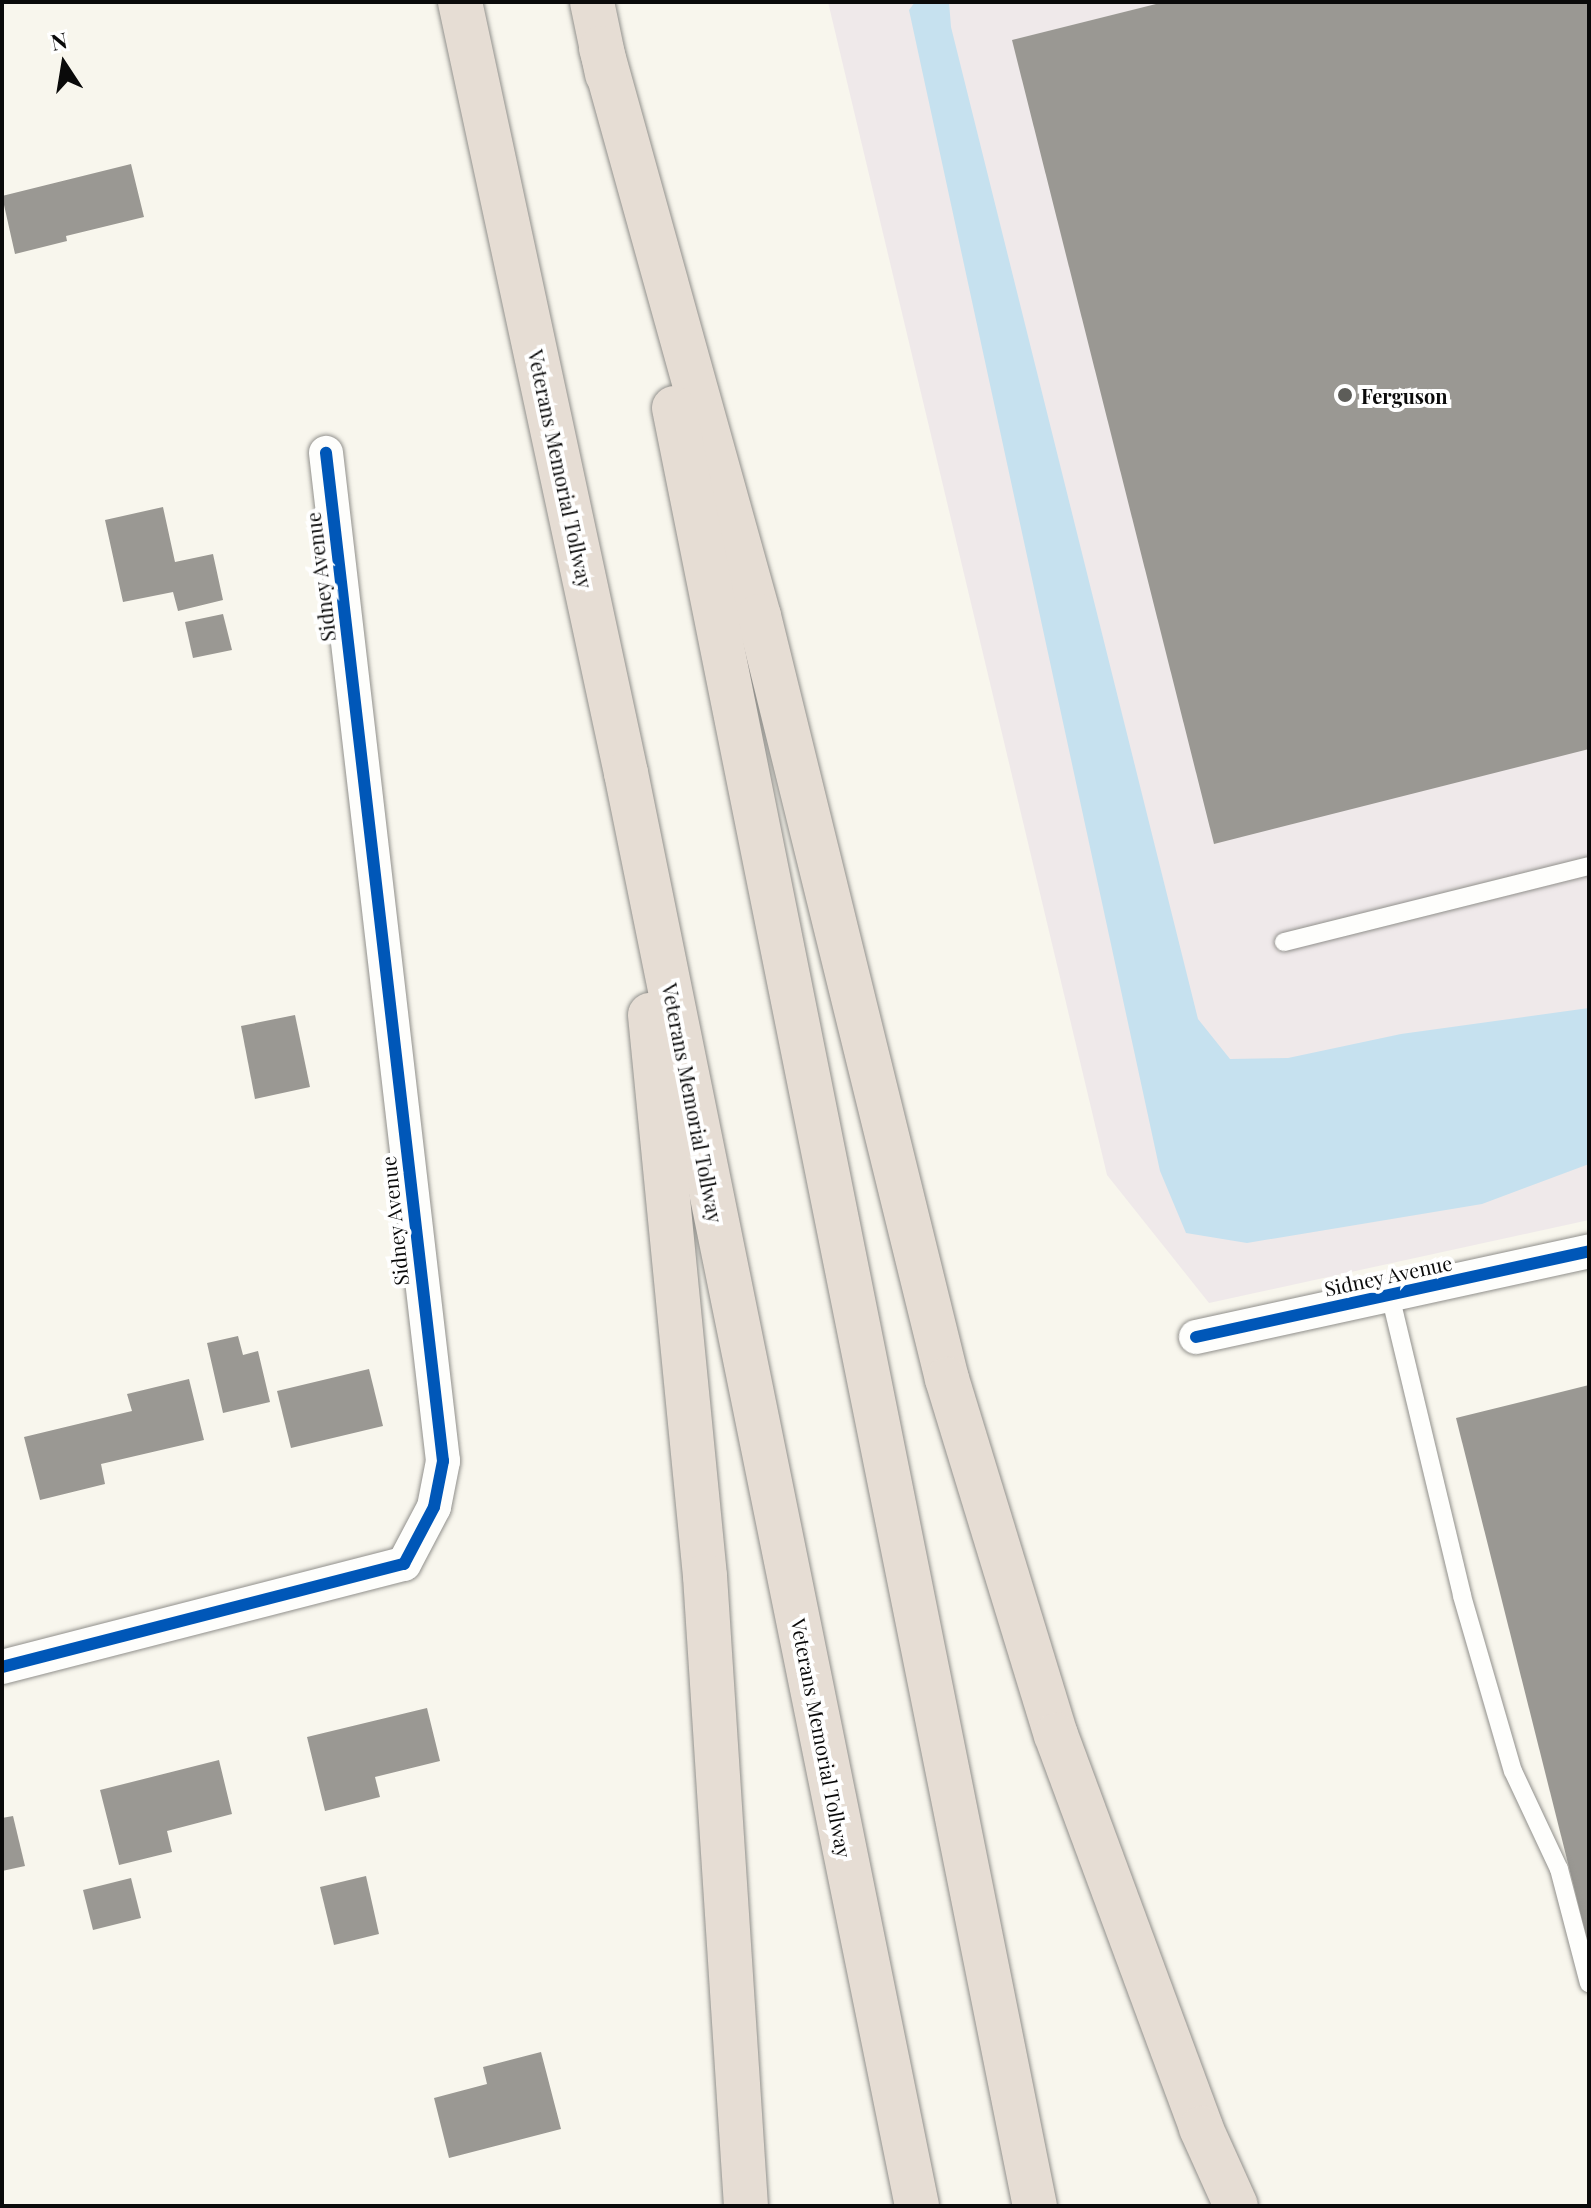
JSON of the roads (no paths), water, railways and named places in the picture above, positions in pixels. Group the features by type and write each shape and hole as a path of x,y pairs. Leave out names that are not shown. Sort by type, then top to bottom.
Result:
{"highway":[{"name":"Veterans Memorial Tollway","path":"460,2 626,773 917,2206"},
{"path":"592,2 1035,2206"},
{"path":"601,48 759,616 947,1379 1056,1735 1201,2128 1236,2206"},
{"path":"626,773 705,1576 746,2206"}],"street":[{"name":"Sidney Avenue","path":"2,1667 404,1564 434,1507 443,1461 326,453"},
{"name":"Sidney Avenue","path":"1196,1337 1589,1251"}],"lane":[{"path":"1284,942 1589,866"},
{"path":"1390,1295 1470,1625 1513,1771 1559,1869 1589,1983"}],"water":[{"path":"915,2 949,2 951,27 1198,1019 1230,1059 1288,1058 1401,1034 1589,1008 1589,1164 1482,1204 1247,1243 1186,1233 1160,1171 909,10"}],"place":[{"name":"Ferguson","path":"1345,395"}]}
